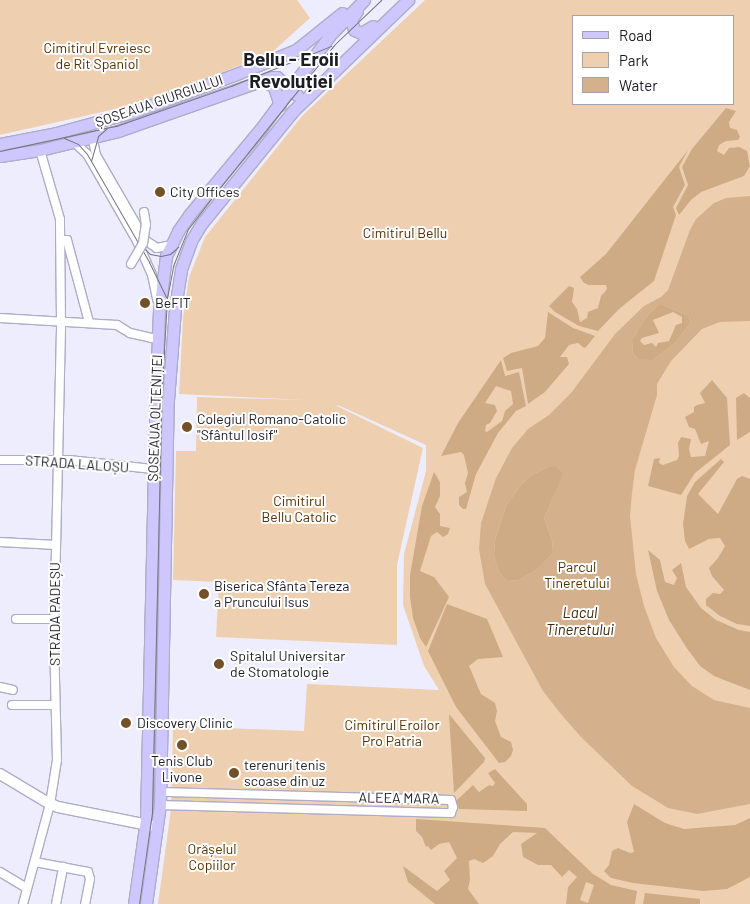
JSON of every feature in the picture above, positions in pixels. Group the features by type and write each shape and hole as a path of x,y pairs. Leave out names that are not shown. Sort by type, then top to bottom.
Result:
{"main road":[{"name":"ȘOSEAUA GIURGIULUI","path":"0,144 46,135 132,112 288,54 306,43 357,0"},
{"name":"ȘOSEAUA OLTENIȚEI","path":"134,904 146,824 153,469 159,312 163,270 171,245 189,215 292,90 330,35 364,0"},
{"path":"368,0 351,20 352,27 357,32 364,32 387,15 393,13 408,0"},
{"name":"ȘOSEAUA OLTENIȚEI","path":"146,904 160,805 168,416 178,281 185,256 198,227 302,100 393,13"},
{"path":"263,80 277,77 302,100"},
{"name":"ȘOSEAUA GIURGIULUI","path":"0,156 40,150 74,142 96,141 263,80"},
{"path":"263,80 274,87 280,104"}],"street":[{"path":"92,162 96,141"},
{"path":"96,141 96,155 146,240 157,248 171,245"},
{"path":"74,142 83,149 92,162 137,241 154,284 159,312"},
{"name":"STRADA PADEȘU","path":"24,904 50,804 57,760 55,619 61,240 60,218 40,150"},
{"path":"130,264 143,243 146,225 144,212"},
{"name":"STRADA PADEȘU","path":"61,240 67,240 89,322"},
{"path":"0,318 61,320 117,325 130,333 152,338 158,337"},
{"name":"STRADA LALOȘU","path":"0,460 58,460 153,469"},
{"path":"0,542 56,545"},
{"path":"16,619 55,619"},
{"path":"0,687 13,690"},
{"path":"12,705 55,705"},
{"path":"0,774 50,804 158,826"},
{"name":"ALEEA MARA","path":"160,792 451,800 454,807 451,813 160,805"},
{"path":"35,862 89,873 85,904"},
{"path":"56,904 63,867"},
{"path":"0,872 27,888"}],"green space":[{"name":"Cimitirul Evreiesc de Rit Spaniol","path":"0,0 297,0 310,18 270,54 160,96 120,108 0,135"},
{"path":"425,0 750,0 750,904 158,904 171,809 173,726 304,731 307,684 439,690 424,666 403,605 404,554 426,471 426,445 340,406 335,405 423,448 397,565 397,645 216,637 219,582 173,580 176,451 196,451 197,397 304,400 179,394 183,318 189,277 205,237 302,116"}],"shaded area":[{"path":"726,108 736,111 729,122 730,128 737,130 740,137 738,140 726,141 719,145 717,151 724,155 729,148 739,147 747,151 750,166 744,176 701,192 691,200 679,215 676,208 688,185 682,167 692,149"},
{"path":"688,150 679,167 685,185 673,207 676,215 654,281 619,309 598,331 579,326 555,312 549,306 569,286 574,288 572,302 577,309 580,322 587,318 588,312 598,308 601,296 607,289 606,285 589,285 584,283 580,277 606,254"},
{"path":"658,305 663,305 685,314 689,317 690,323 675,343 652,360 644,361 638,359 633,353 632,340 647,316","holes":["673,312 682,317 682,323 676,325 669,341 658,343 656,347 652,343 644,345 640,341 642,338 659,333 653,320"]},
{"path":"548,312 573,328 595,336 584,348 578,343 569,345 560,357 567,357 569,364 545,392 528,404 522,368 507,371 503,358 511,353 538,346 545,338"},
{"path":"501,360 505,376 519,372 526,406 516,411 498,433 476,474 466,509 459,505 459,497 467,492 465,483 468,473 464,455 461,452 441,456 458,423","holes":["496,386 511,391 513,404 505,411 502,421 487,432 485,431 486,425 490,423 497,411 495,405 485,403"]},
{"path":"712,380 727,398 730,445 695,473 681,495 648,486 654,459 660,458 659,463 663,465 677,460 679,456 678,443 681,437 691,439 689,449 691,457 705,456 709,441 701,444 695,429 689,427 685,417 694,412 694,407 705,403 700,393"},
{"path":"744,393 750,398 750,432 737,440 736,398"},
{"path":"721,459 724,462 698,494 718,514 737,479 742,476 750,479 750,626 737,624 720,616 706,605 706,599 713,593 720,594 724,590 712,576 709,568 725,546 720,538 709,539 689,549 685,541 683,524 687,496 695,482"},
{"path":"548,467 557,467 562,472 562,478 544,518 552,540 553,553 538,569 519,580 507,581 499,572 494,555 495,540 506,506 530,476"},
{"path":"434,472 440,482 440,496 435,507 440,514 440,526 450,528 448,534 443,537 437,532 431,536 420,571 434,577 449,597 426,647 420,638 413,618 410,597 410,575 422,506"},
{"path":"648,550 660,560 665,582 674,585 677,578 672,570 681,563 686,587 701,608 716,620 739,630 750,632 750,690 714,676 700,666 686,647 669,620 657,591"},
{"path":"447,604 487,619 503,657 478,659 469,666 481,694 495,703 497,711 495,721 501,737 511,742 513,750 511,756 505,762 499,763 456,707 428,651"},
{"path":"449,714 485,758 484,762 454,793"},
{"path":"495,769 527,804 527,811 459,809 456,801 473,785 479,792 489,785 493,786 495,783 488,773"},
{"path":"634,804 665,823 684,829 735,825 750,818 750,877 727,889 703,891 633,883 611,878 604,871 609,865 612,851 618,848 630,853 634,852 627,822"},
{"path":"416,819 545,828 593,874 611,885 637,891 635,904 566,904 568,887 577,877 569,870 562,877 551,865 538,865 523,857 521,844 537,833 513,832 500,844 493,856 483,863 474,859 469,861 470,880 468,889 479,904 435,904 408,882 403,866 437,891 450,880 444,871 457,858 449,842 439,844 431,850 428,846 426,847 422,837 416,831","holes":["586,882 594,885 588,903 580,900"]},
{"path":"645,893 700,899 700,904 643,904"}],"water":[{"name":"Lacul Tineretului","path":"750,196 750,321 720,322 702,329 671,361 657,384 657,395 635,470 630,516 636,574 644,606 656,638 674,667 692,686 714,700 750,708 750,804 697,814 668,808 632,786 581,737 560,713 543,691 485,584 479,549 481,523 496,478 512,448 528,429 549,415 571,393 615,334 644,306 661,297 668,290 690,230 696,219 714,203 726,198","holes":["658,305 663,305 685,314 689,317 690,323 675,343 661,354 652,360 638,359 633,353 632,340 647,316","548,467 557,467 562,472 562,477 544,518 552,540 553,553 538,569 519,580 507,581 499,572 494,555 495,540 506,506 530,476"]}],"tram line":[{"path":"139,904 152,813 161,402 167,298 173,266 188,229 214,195 335,44 381,0"},
{"path":"0,151 116,126 231,86 331,46"},
{"path":"91,161 98,136 106,129"},
{"path":"64,138 78,144 87,154 149,262 166,297"},
{"path":"143,247 150,254 161,256 170,254 178,247"}],"place":[{"name":"City Offices","path":"160,192"},
{"name":"BeFIT","path":"145,303"},
{"name":"Colegiul Romano-Catolic \"Sfântul Iosif\"","path":"187,427"},
{"name":"Biserica Sfânta Tereza a Pruncului Isus","path":"204,594"},
{"name":"Spitalul Universitar de Stomatologie","path":"219,664"},
{"name":"Discovery Clinic","path":"126,723"},
{"name":"Tenis Club Livone","path":"182,745"},
{"name":"terenuri tenis scoase din uz","path":"234,773"}],"district":[{"name":"Bellu - Eroii Revoluției","path":"291,70"}],"park label":[{"name":"Cimitirul Bellu","path":"405,233"},
{"name":"Cimitirul Bellu Catolic","path":"299,510"},
{"name":"Parcul Tineretului","path":"577,576"},
{"name":"Cimitirul Eroilor Pro Patria","path":"392,734"},
{"name":"Orășelul Copiilor","path":"212,858"}]}
